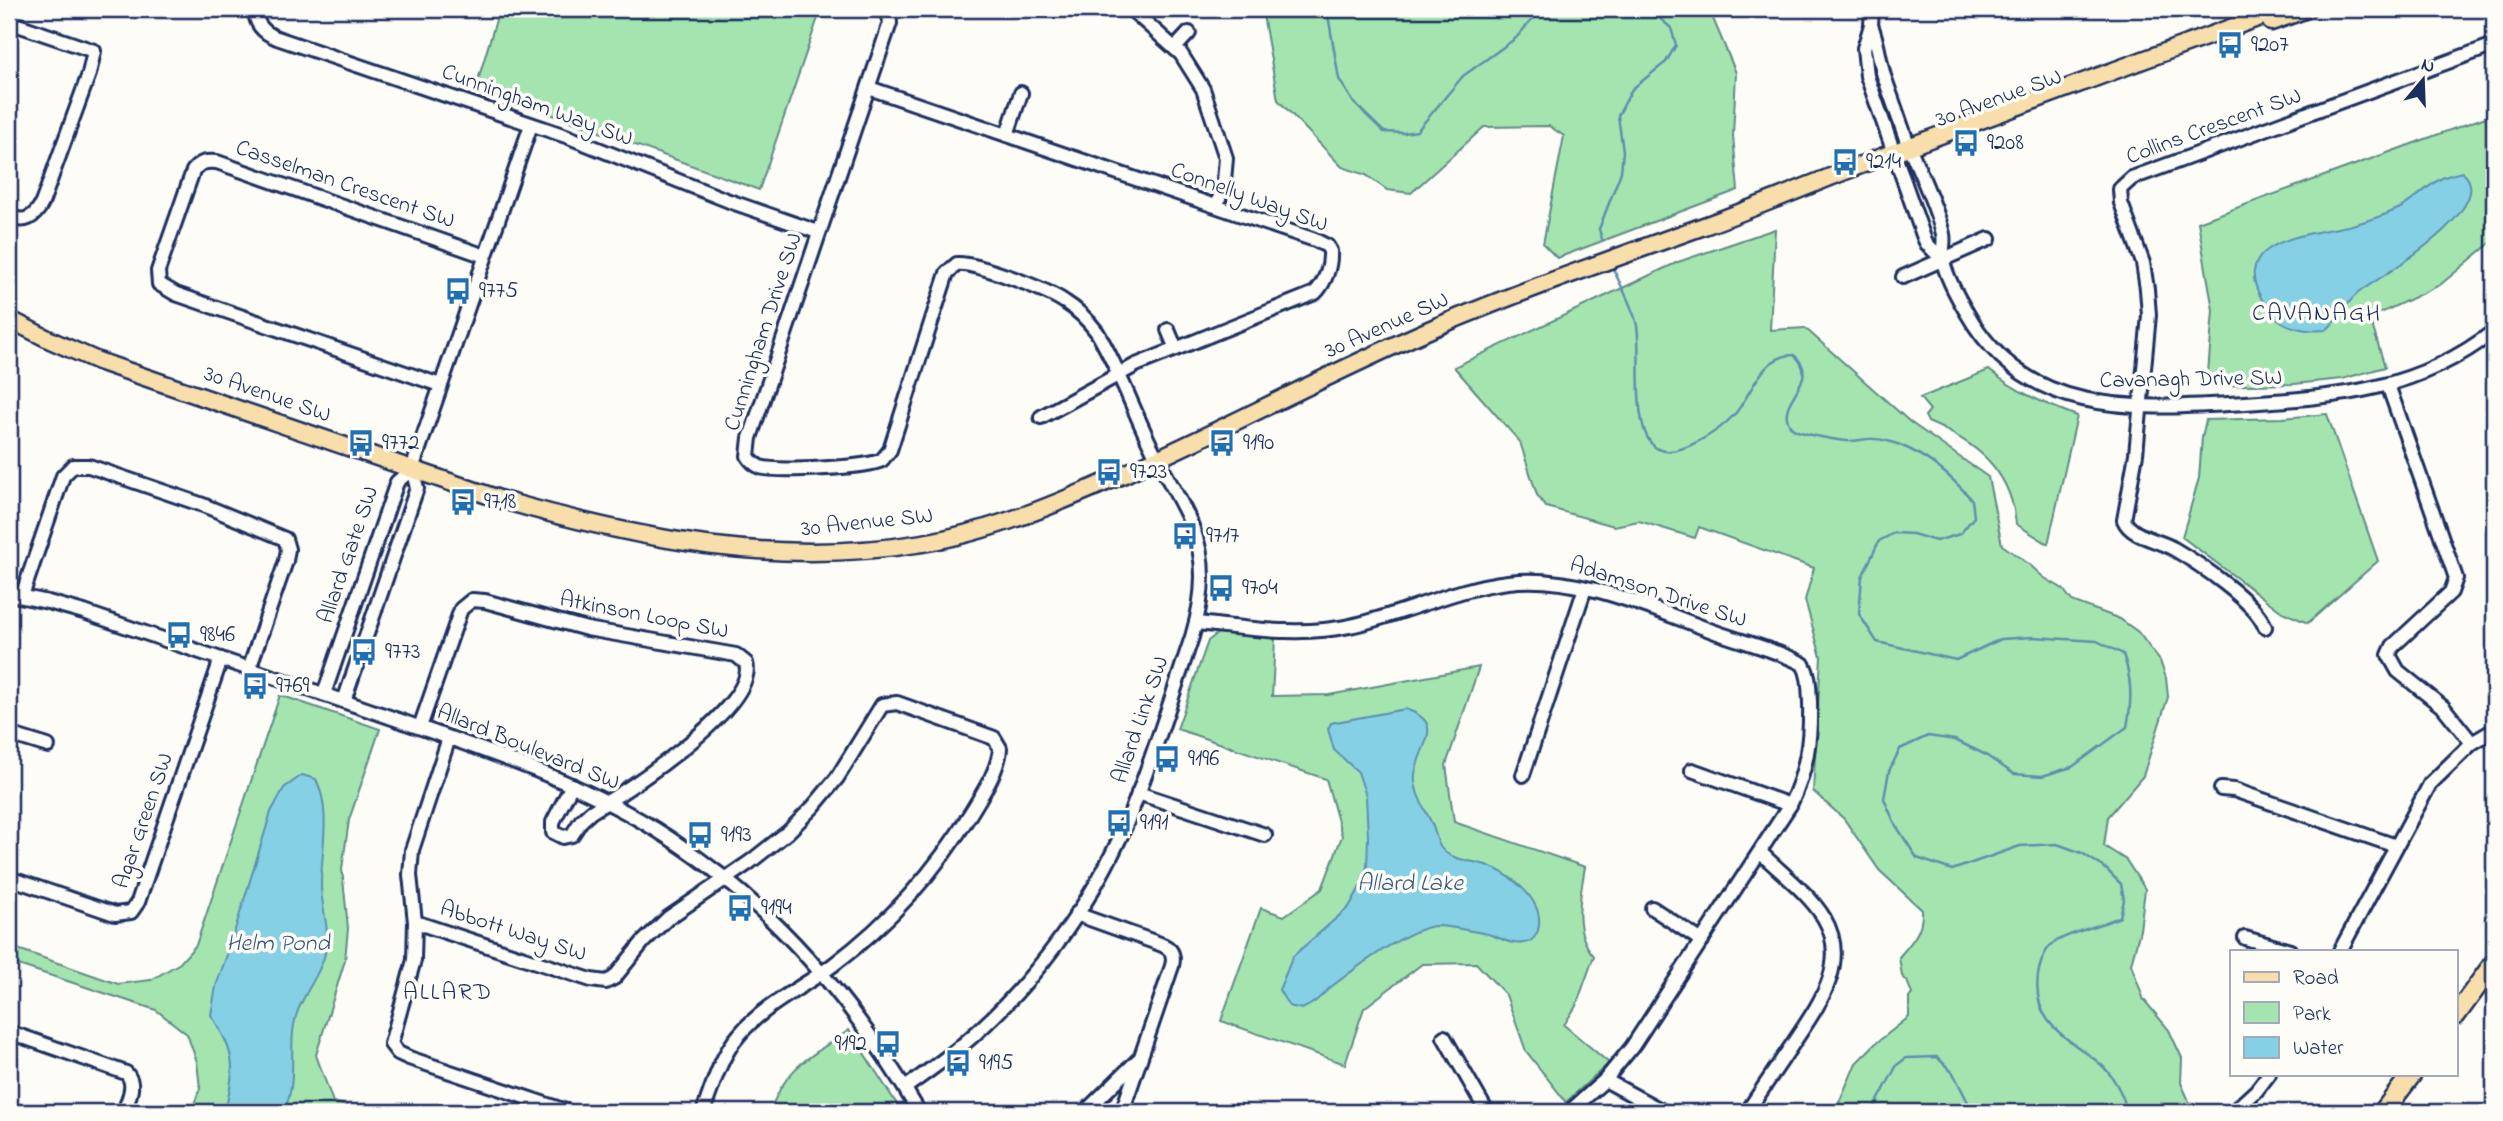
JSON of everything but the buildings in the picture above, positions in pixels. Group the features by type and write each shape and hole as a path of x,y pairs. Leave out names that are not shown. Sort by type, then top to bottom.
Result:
{"highway":[{"path":"2458,1012 2494,963"},
{"path":"2383,1112 2410,1076"}],"main road":[{"name":"30 Avenue SW","path":"1903,153 2282,9"},
{"name":"30 Avenue SW","path":"9,319 98,360 502,500 608,527 704,546 786,553 900,547 979,530 1056,504 1434,328 1574,272 2307,9"}],"street":[{"name":"Cunningham Way SW","path":"255,9 257,22 267,34 566,136 729,201 818,232"},
{"name":"Cunningham Drive SW","path":"888,9 891,23 818,232 748,445 748,456 758,466 768,468 851,467 872,464 885,457 890,450 947,273 957,264 972,265 1044,291 1064,301 1084,316 1097,332 1158,458"},
{"path":"1131,9 1175,48 1197,77 1223,144 1226,172 1217,206"},
{"path":"1872,9 1871,25 1879,47 1903,153"},
{"path":"9,22 94,51 89,74 37,213 30,218 15,219 9,215"},
{"path":"1175,48 1189,33"},
{"path":"1149,45 1159,34"},
{"name":"Collins Crescent SW","path":"2141,405 2148,328 2147,289 2140,252 2120,199 2123,185 2132,178 2494,45"},
{"name":"Connelly Way SW","path":"869,88 1322,243 1330,251 1330,262 1321,286 1315,293 1136,365 1118,376"},
{"path":"1007,135 1021,93"},
{"path":"412,469 531,125"},
{"name":"Cavanagh Drive SW","path":"1903,153 1924,238 1943,260"},
{"name":"Cavanagh Drive SW","path":"1903,153 1943,233 1943,260 1954,288 1976,328 2011,365 2043,386 2065,395 2107,404 2141,405 2220,404 2358,393 2388,385 2449,360 2494,331"},
{"name":"Casselman Crescent SW","path":"440,384 176,295 159,284 158,271 193,171 201,163 217,162 485,256"},
{"path":"1903,276 1989,239"},
{"path":"1168,330 1176,349"},
{"path":"1041,417 1118,376"},
{"path":"2388,385 2456,578 2451,592 2400,638 2389,654 2398,671 2444,708 2472,743"},
{"path":"2141,405 2134,467 2124,516 2125,525 2173,548 2200,566 2252,607 2265,626"},
{"name":"Allard Link SW","path":"905,1088 960,1047 998,1011 1039,964 1076,914 1112,853 1138,793 1196,623 1203,572 1199,543 1190,519 1158,458"},
{"path":"15,595 63,476 73,466 89,466 203,505 285,540 288,549 286,561 250,669"},
{"name":"Allard Gate SW","path":"324,694 397,482 412,469 417,488 344,701"},
{"name":"Adamson Drive SW","path":"1196,623 1284,632 1320,630 1364,623 1510,581 1547,581 1586,588 1803,664 1809,679 1811,737 1802,778 1790,805 1632,1047 1605,1080 1569,1112"},
{"path":"1523,775 1586,588"},
{"name":"Allard Boulevard SW","path":"15,595 84,612 420,727 608,801 670,838 725,879 776,924 822,972 865,1027 919,1112"},
{"name":"Atkinson Loop SW","path":"420,727 461,609 472,600 485,601 614,635 736,655 746,663 748,673 741,686 709,727 608,801"},
{"name":"Agar Green SW","path":"9,878 115,914 126,914 135,908 221,659"},
{"path":"703,1112 719,1067 740,1033 772,1005 822,972 875,930 916,889 943,856 975,805 997,763 1000,748 994,738 897,704 882,705 848,763 813,807 777,842 725,879"},
{"path":"2341,950 2430,784 2472,743 2494,730"},
{"path":"9,734 48,746"},
{"path":"449,738 412,850 410,875 415,922 412,973 391,1039 395,1051 409,1058 569,1112"},
{"path":"1692,770 1790,805"},
{"path":"572,785 553,822 553,832 558,835 572,835 585,817 608,801"},
{"path":"2221,789 2234,790 2396,846"},
{"path":"1138,793 1265,835"},
{"path":"1747,1112 1819,1004 1830,979 1834,956 1830,933 1822,915 1760,852"},
{"name":"Abbott Way SW","path":"415,922 591,980 606,982 614,978 643,942 668,918 725,879"},
{"path":"1652,908 1702,941"},
{"path":"1076,914 1160,944 1172,952 1172,966 1122,1112"},
{"path":"2245,938 2287,950"},
{"path":"9,1031 125,1073 130,1077 131,1087 124,1112"},
{"path":"1444,1037 1487,1112"},
{"path":"1084,1112 1141,1057"},
{"path":"2233,1112 2267,1076"},
{"path":"1605,1080 1664,1112"}],"green space":[{"path":"502,9 821,9 759,190 476,87 496,20"},
{"path":"1262,9 1709,9 1736,73 1733,136 1738,190 1557,258 1543,244 1564,136 1549,126 1484,127 1411,193 1387,190 1366,175 1342,167 1278,100"},
{"path":"2494,114 2494,240 2440,285 2370,318 2385,367 2342,379 2294,384 2207,386 2213,310 2198,222"},
{"path":"1775,229 1770,330 1805,328 1910,422 1988,477 2002,545 2063,589 2072,601 2120,619 2138,632 2160,661 2166,678 2168,697 2143,776 2108,817 2104,846 2126,860 2145,889 2140,930 2131,964 2144,1000 2169,1030 2182,1058 2181,1083 2194,1112 1837,1112 1856,1063 1909,1017 1909,998 1912,994 1902,976 1899,957 1919,930 1922,910 1879,870 1844,819 1813,791 1821,657 1805,600 1814,568 1699,527 1695,538 1639,521 1614,526 1546,507 1537,495 1520,442 1454,367 1678,262"},
{"path":"1989,370 2031,397 2077,416 2048,544 2016,524 2007,488 1988,460 1961,439 1928,422 1925,416 1930,410 1920,398"},
{"path":"2327,414 2378,561 2308,623 2282,612 2182,537 2199,478 2206,420"},
{"path":"1218,633 1275,639 1272,696 1329,695 1479,667 1446,765 1454,822 1585,867 1580,924 1587,946 1594,956 1576,1006 1564,1025 1609,1063 1566,1102 1526,1051 1506,995 1476,963 1422,964 1364,1008 1345,1064 1221,1021 1261,908 1284,916 1322,889 1342,836 1326,779 1177,729 1208,641"},
{"path":"280,695 380,729 349,820 342,869 348,928 345,960 316,1055 333,1102 368,1112 191,1112 200,1088 197,1062 187,1034 156,1010 9,962 9,946 118,984 151,980 180,963 196,945"},
{"path":"849,1030 902,1112 770,1112 783,1083 792,1073 812,1055"}],"water":[{"path":"2462,172 2470,186 2466,202 2454,220 2413,255 2356,294 2326,330 2294,328 2280,321 2269,310 2256,288 2254,270 2260,257 2272,247 2289,239 2348,226 2386,214 2404,206 2442,178"},
{"name":"Allard Lake","path":"1405,709 1418,715 1428,728 1428,736 1417,763 1415,781 1440,846 1450,855 1486,865 1514,880 1535,905 1539,915 1538,931 1530,941 1518,944 1488,934 1454,928 1425,928 1382,950 1308,1006 1302,1009 1289,1006 1279,990 1293,956 1349,907 1367,866 1366,796 1358,772 1334,750 1328,729 1331,723"},
{"name":"Helm Pond","path":"302,775 316,779 324,805 321,885 327,933 326,949 321,966 297,1013 291,1088 283,1112 225,1112 232,1062 226,1041 211,1015 216,986 271,812 284,788"}],"waterway":[{"path":"1327,9 1339,79 1354,103 1384,132 1404,133 1417,131 1463,76 1516,38 1541,9"},
{"path":"1602,239 1599,229 1621,172 1623,151 1618,116 1632,89 1666,62 1676,45 1671,28 1649,9"},
{"path":"1612,266 1635,318 1640,411 1649,441 1658,449 1666,451 1686,447 1718,429 1740,408 1765,369 1782,357 1794,355 1802,364 1804,374 1788,408 1787,418 1794,430 1826,438 1850,441 1877,439 1900,445 1939,468 1972,500 1974,517 1960,534 1936,541 1913,534 1894,533 1879,541 1862,577 1859,614 1877,642 1956,660 2001,639 2033,637 2097,641 2123,654 2130,690 2127,727 2072,767 2042,776 2014,774 1984,754 1955,740 1928,736 1900,749 1889,771 1884,799 1895,824 1917,858 1952,870 2020,846 2057,844 2082,853 2105,868 2121,884 2124,900 2120,917 2073,934 2050,946 2039,968 2038,991 2040,1005 2053,1027 2108,1072 2120,1092 2127,1112"},
{"path":"1872,1112 1897,1065 1906,1058 1937,1057 1953,1073 1973,1112"}],"place":[{"name":"9207","path":"2230,45"},
{"name":"9208","path":"1966,143"},
{"name":"9214","path":"1845,162"},
{"name":"9775","path":"458,291"},
{"name":"9772","path":"361,443"},
{"name":"9190","path":"1222,443"},
{"name":"9723","path":"1109,472"},
{"name":"9718","path":"463,502"},
{"name":"9717","path":"1185,536"},
{"name":"9704","path":"1221,588"},
{"name":"9846","path":"179,635"},
{"name":"9773","path":"364,652"},
{"name":"9769","path":"255,686"},
{"name":"9196","path":"1167,759"},
{"name":"9191","path":"1119,823"},
{"name":"9193","path":"700,835"},
{"name":"9194","path":"740,908"},
{"name":"9192","path":"888,1044"},
{"name":"9195","path":"958,1063"}],"district":[{"name":"CAVANAGH","path":"2317,314"},
{"name":"ALLARD","path":"448,993"}]}
